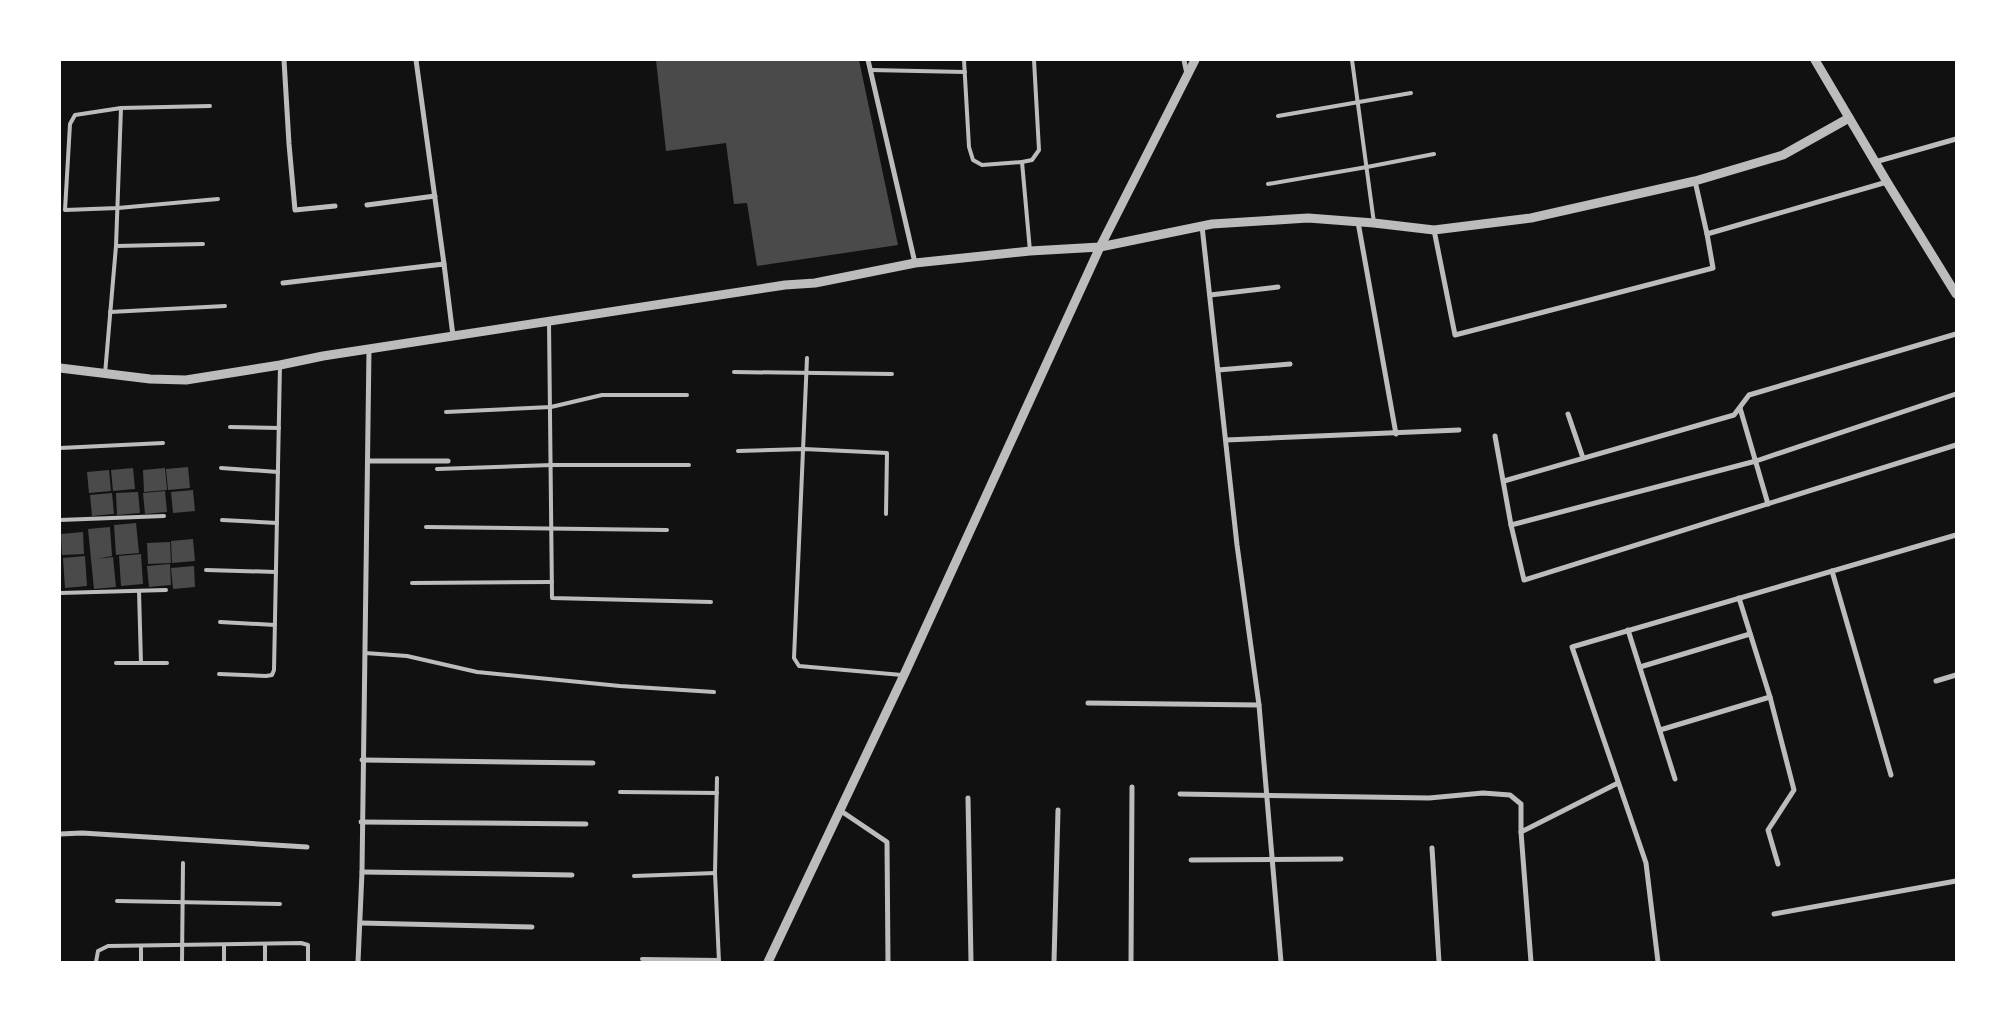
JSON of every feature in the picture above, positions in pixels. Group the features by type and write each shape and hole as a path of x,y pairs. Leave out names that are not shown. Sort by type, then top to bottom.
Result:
{"street":[{"path":"284,60 295,210 335,206"},
{"path":"416,60 453,336"},
{"path":"868,60 915,263"},
{"path":"1184,60 1187,76"},
{"path":"768,962 904,676 1100,247 1195,60"},
{"path":"1815,60 1956,294"},
{"path":"60,368 150,379 186,380 453,336 785,285 815,283 915,263 1100,247 1202,226 1308,218 1374,222 1434,230 1531,218 1695,181 1783,155 1849,118"},
{"path":"1875,162 1956,139"},
{"path":"1434,230 1455,335 1713,268 1695,181"},
{"path":"1706,234 1887,182"},
{"path":"367,205 435,196"},
{"path":"1358,222 1396,434"},
{"path":"1202,226 1237,545 1258,705 1281,962"},
{"path":"283,283 444,264"},
{"path":"1210,295 1278,287"},
{"path":"1504,481 1734,415 1749,396 1956,334"},
{"path":"358,962 362,872 361,822 369,349"},
{"path":"1218,370 1290,364"},
{"path":"1510,525 1756,462 1956,394"},
{"path":"1740,408 1768,504"},
{"path":"1568,414 1583,458"},
{"path":"1226,440 1459,430"},
{"path":"1495,436 1510,525 1524,580 1956,445"},
{"path":"368,461 448,461"},
{"path":"1658,962 1646,863 1572,647 1956,535"},
{"path":"1832,571 1892,775"},
{"path":"1739,598 1770,697 1794,790 1768,830 1778,864"},
{"path":"1628,630 1675,779"},
{"path":"1640,667 1750,634"},
{"path":"1936,681 1956,675"},
{"path":"1660,730 1770,697"},
{"path":"1088,703 1258,705"},
{"path":"362,760 593,763"},
{"path":"1521,832 1618,782"},
{"path":"1131,962 1132,787"},
{"path":"1180,794 1429,798 1483,793 1510,795 1521,804 1521,832 1531,962"},
{"path":"968,798 971,962"},
{"path":"1054,962 1058,810"},
{"path":"841,811 887,842 888,962"},
{"path":"361,822 586,824"},
{"path":"60,834 82,833 307,847"},
{"path":"1432,848 1439,962"},
{"path":"1191,860 1341,859"},
{"path":"362,872 572,875"},
{"path":"1774,914 1956,881"},
{"path":"360,923 532,927"}],"lane":[{"path":"964,60 969,147 973,160 982,165 1032,160 1040,150 1034,60"},
{"path":"1352,60 1374,222"},
{"path":"870,70 965,72"},
{"path":"1278,116 1410,94"},
{"path":"210,106 121,108 75,115 70,124 65,210 118,208 218,198"},
{"path":"105,374 116,246 121,108"},
{"path":"1268,184 1434,154"},
{"path":"1022,162 1030,252"},
{"path":"116,246 203,244"},
{"path":"110,312 225,306"},
{"path":"549,322 552,598 711,602"},
{"path":"808,358 794,658 799,666 904,676"},
{"path":"219,674 272,675 274,670 280,365"},
{"path":"734,372 892,374"},
{"path":"446,412 551,408 602,395 687,395"},
{"path":"230,427 278,428"},
{"path":"60,448 163,443"},
{"path":"738,451 804,449 887,453 886,514"},
{"path":"437,469 552,465 689,465"},
{"path":"221,468 278,472"},
{"path":"60,520 164,516"},
{"path":"222,520 277,523"},
{"path":"426,527 666,530"},
{"path":"206,570 276,572"},
{"path":"412,583 552,582"},
{"path":"60,593 166,590"},
{"path":"138,591 140,663"},
{"path":"220,622 275,625"},
{"path":"365,653 407,656 477,672 620,686 714,692"},
{"path":"116,663 167,663"},
{"path":"642,959 719,961 715,873 717,778"},
{"path":"620,792 717,793"},
{"path":"182,962 183,863"},
{"path":"634,876 715,873"},
{"path":"118,901 280,904"},
{"path":"265,944 265,962"},
{"path":"96,962 98,951 108,946 308,944 308,962"},
{"path":"224,945 224,962"},
{"path":"141,946 141,962"}],"building":[{"path":"656,60 859,60 898,245 757,266 747,203 734,204 726,143 666,151"},
{"path":"188,467 190,488 168,490 166,469"},
{"path":"133,468 135,489 113,491 111,470"},
{"path":"165,468 167,490 144,492 143,470"},
{"path":"109,470 111,491 89,493 87,472"},
{"path":"193,490 195,511 173,513 171,492"},
{"path":"165,491 167,512 145,514 143,493"},
{"path":"138,492 140,513 117,515 116,493"},
{"path":"112,493 114,514 92,516 90,495"},
{"path":"136,523 139,553 116,555 114,525"},
{"path":"110,527 112,556 97,559 113,557 116,587 94,589 88,529"},
{"path":"83,532 84,554 62,555 61,534"},
{"path":"193,539 195,561 172,563 171,541"},
{"path":"170,542 171,563 148,564 147,543"},
{"path":"141,554 143,584 121,586 119,556"},
{"path":"85,556 87,586 65,588 63,558"},
{"path":"170,564 171,585 149,587 147,566"},
{"path":"194,566 195,587 173,589 171,568"}]}
